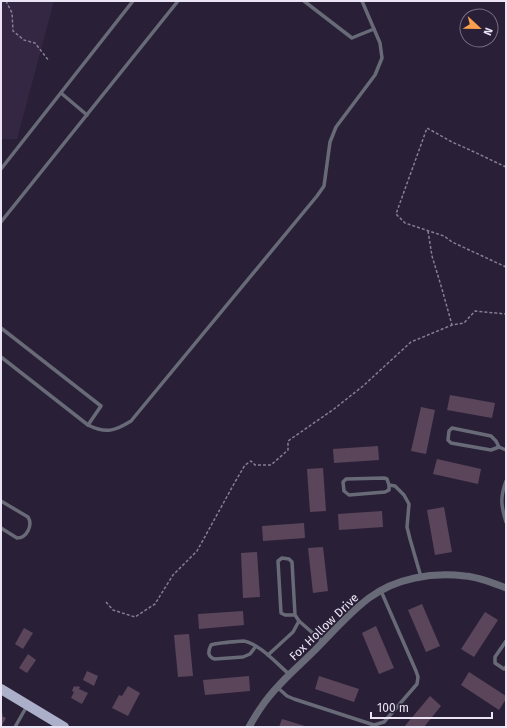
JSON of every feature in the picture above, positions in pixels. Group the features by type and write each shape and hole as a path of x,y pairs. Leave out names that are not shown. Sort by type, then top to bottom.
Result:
{"main road":[{"path":"2,693 64,727"}],"street":[{"name":"Fox Hollow Drive","path":"249,727 257,713 277,688 354,610 381,591 402,582 421,577 447,575 466,576 494,583 506,588"}],"lane":[{"path":"1,169 133,1"},
{"path":"1,222 178,1"},
{"path":"304,1 352,38 374,29"},
{"path":"1,357 88,425 98,430 112,430 131,421 324,186 330,142 336,127 375,75 382,58 380,43 362,1"},
{"path":"61,93 87,115"},
{"path":"1,328 101,406 88,425"},
{"path":"499,447 491,450 451,443 448,440 448,431 452,428 491,436 499,447 506,450"},
{"path":"384,478 387,479 389,485 389,490 385,492 349,495 344,491 343,482 346,479 384,478"},
{"path":"506,481 501,500 506,522"},
{"path":"389,485 395,486 404,495 409,504 407,527 421,577"},
{"path":"1,501 31,520 31,525 24,537 17,538 1,528"},
{"path":"295,615 285,615 281,613 278,561 282,558 289,559 292,562 295,615 299,621 323,642"},
{"path":"277,688 287,696 294,699 374,725 384,722 417,684 418,678 381,591"},
{"path":"268,655 293,632 299,621"},
{"path":"256,646 250,654 243,657 215,659 209,655 211,645 216,643 242,641 256,646 290,675"},
{"path":"506,641 495,657 495,663 504,669 506,668"},
{"path":"15,727 28,706"}],"path":[{"path":"6,1 12,13 13,31 24,40 35,43 49,61"},
{"path":"506,167 452,142 427,128 396,214 405,223 444,236 452,242 506,267"},
{"path":"428,230 432,256 452,325"},
{"path":"106,602 113,610 135,617 155,604 173,575 196,552 245,466 251,461 255,465 272,465 288,450 288,442 363,386 411,342 452,325 464,323 475,311 506,314"}],"shaded area":[{"path":"1,1 54,1 17,139 1,139"}],"building":[{"path":"450,395 495,403 492,418 447,410"},
{"path":"421,407 435,410 426,454 411,451"},
{"path":"378,446 379,460 334,463 333,449"},
{"path":"437,459 481,469 478,484 433,474"},
{"path":"323,468 326,511 310,512 307,469"},
{"path":"444,507 452,552 435,555 427,510"},
{"path":"382,511 383,527 339,530 338,514"},
{"path":"304,523 305,538 263,541 262,526"},
{"path":"323,547 328,591 313,593 308,548"},
{"path":"257,552 260,597 243,598 241,553"},
{"path":"422,604 440,646 426,652 408,610"},
{"path":"243,611 244,625 199,629 198,614"},
{"path":"485,612 498,620 474,657 461,649"},
{"path":"376,626 394,668 379,674 362,633"},
{"path":"24,628 33,633 23,649 15,644"},
{"path":"189,634 193,676 178,677 174,635"},
{"path":"28,654 36,660 27,673 19,668"},
{"path":"87,671 98,676 94,686 83,680"},
{"path":"469,672 506,696 506,699 499,710 461,685"},
{"path":"249,676 250,691 205,695 203,680"},
{"path":"319,676 359,689 354,702 315,689"},
{"path":"74,686 80,687 79,689 88,693 82,704 71,698 74,692 72,691"},
{"path":"128,686 140,693 128,716 112,708 119,695 122,696"},
{"path":"430,696 441,706 424,727 404,727"},
{"path":"1,713 3,714 2,716 6,718 1,727"},
{"path":"282,719 308,727 279,727"}]}
